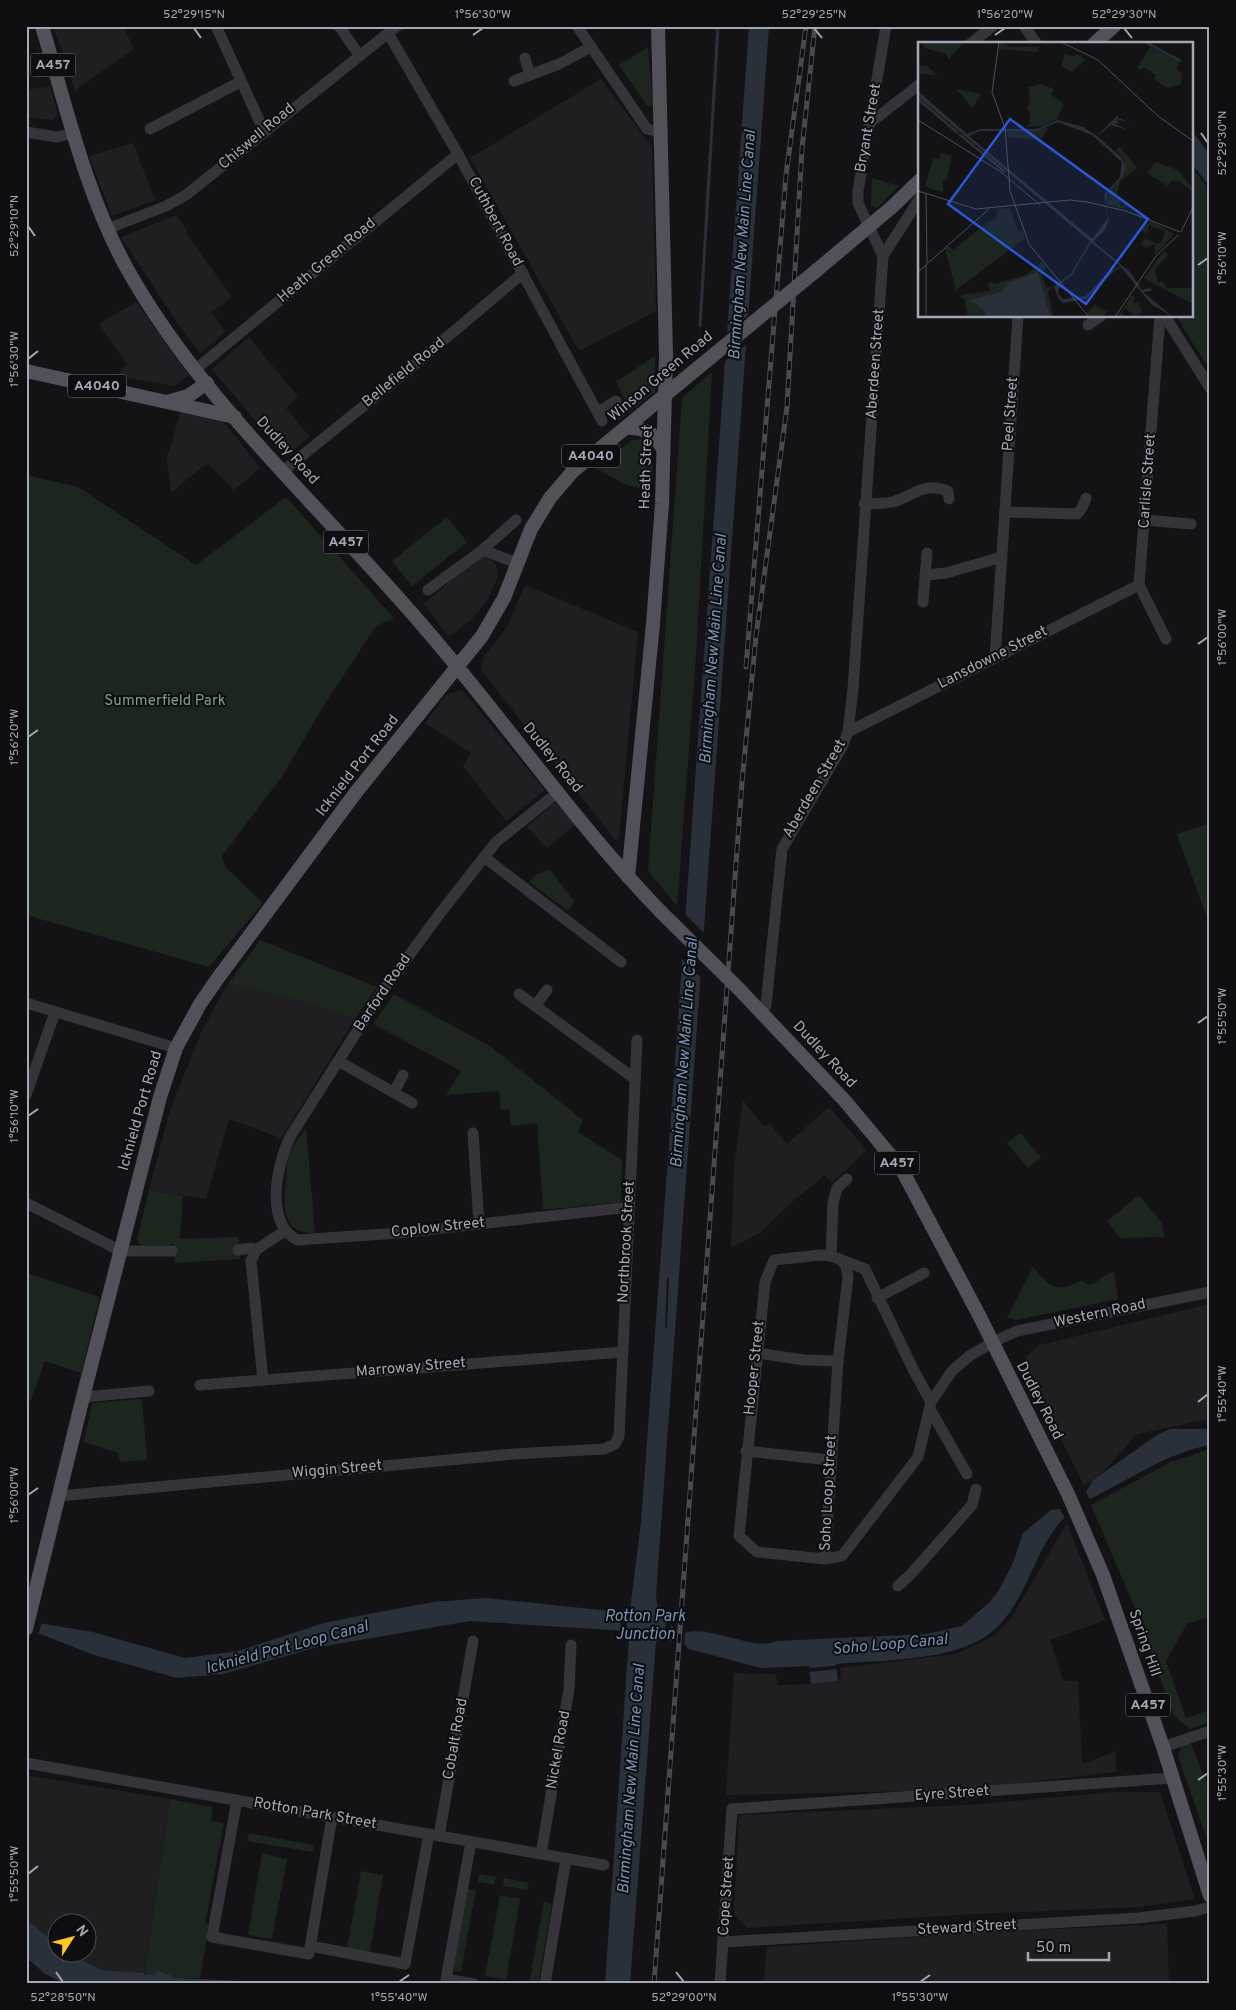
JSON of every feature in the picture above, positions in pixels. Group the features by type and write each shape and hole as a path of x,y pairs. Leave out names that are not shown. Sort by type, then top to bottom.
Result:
{"main road":[{"name":"Dudley Road","path":"42,26 74,134 107,229 144,298 196,369 235,417 458,666 628,877 739,989 845,1101 901,1168 993,1342 1079,1517"},
{"name":"Heath Street","path":"628,877 653,624 662,504 666,292 658,26"},
{"path":"1096,42 1114,26"},
{"name":"Winson Green Road","path":"458,666 482,636 504,598 531,529 550,498 573,471 870,226 918,182"},
{"name":"A4040","path":"26,370 235,417"},
{"name":"A4040","path":"167,401 188,396 207,383"},
{"path":"626,428 638,427 648,430 657,437 663,449"},
{"name":"Icknield Port Road","path":"26,1629 82,1397 122,1251 160,1097 176,1048 200,1004 246,940 357,792 458,666"},
{"name":"Spring Hill","path":"1079,1517 1103,1575 1163,1748 1210,1896"}],"street":[{"path":"216,26 264,131"},
{"path":"339,26 359,55"},
{"path":"577,26 647,129 662,133"},
{"path":"973,42 993,26"},
{"path":"1024,26 1036,42"},
{"name":"Bryant Street","path":"870,226 858,203 858,190 886,27"},
{"name":"Chiswell Road","path":"107,229 176,201 199,185 359,55 393,30"},
{"name":"Cuthbert Road","path":"393,30 600,417 616,401"},
{"path":"514,82 559,64 591,47"},
{"path":"524,58 530,75"},
{"path":"150,129 240,82"},
{"path":"870,123 918,86"},
{"path":"26,132 57,137 74,134"},
{"name":"Heath Green Road","path":"196,369 458,154"},
{"path":"883,256 918,201"},
{"name":"Aberdeen Street","path":"762,1013 766,1005 773,949 782,849 795,823 825,776 848,732 853,689 864,504 883,256 870,226"},
{"name":"Bellefield Road","path":"283,471 408,372 523,273"},
{"name":"Peel Street","path":"995,658 1018,318"},
{"path":"1088,325 1098,318"},
{"name":"Carlisle Street","path":"1139,585 1160,318"},
{"path":"1166,318 1210,388"},
{"path":"864,504 893,502 913,491 932,488 948,491 949,499"},
{"path":"1005,512 1077,514 1086,498"},
{"path":"428,590 480,552 516,520"},
{"path":"1144,520 1191,524"},
{"path":"480,552 488,552 517,563"},
{"path":"923,602 927,553"},
{"path":"925,575 946,573 1002,557"},
{"path":"1139,585 1166,639"},
{"name":"Lansdowne Street","path":"848,732 1139,585"},
{"name":"Barford Road","path":"285,1231 280,1224 276,1183 281,1156 290,1137 380,995 484,857 496,842 558,792"},
{"path":"484,857 620,962"},
{"path":"535,1006 546,990"},
{"path":"518,994 635,1079"},
{"path":"26,1003 176,1048"},
{"path":"26,1095 55,1012"},
{"name":"Northbrook Street","path":"615,1444 619,1436 637,1040"},
{"path":"338,1061 412,1103"},
{"path":"394,1092 403,1075"},
{"path":"473,1133 479,1224"},
{"path":"836,1258 833,1203 838,1188 847,1179"},
{"path":"26,1203 122,1251 172,1251"},
{"name":"Coplow Street","path":"285,1231 297,1240 399,1233 630,1207"},
{"path":"238,1250 256,1250 285,1231"},
{"path":"256,1250 252,1261 253,1281 259,1322 263,1380"},
{"name":"Hooper Street","path":"825,1559 757,1552 739,1536 746,1452 765,1282 774,1260 820,1255 836,1258 864,1269 967,1474"},
{"name":"Soho Loop Street","path":"836,1258 846,1266 848,1277 838,1362 830,1460 825,1559 842,1556 918,1458 931,1405"},
{"path":"877,1298 924,1274"},
{"name":"Western Road","path":"931,1405 952,1371 968,1356 1017,1331 1210,1292"},
{"name":"Marroway Street","path":"200,1385 622,1352"},
{"path":"757,1353 804,1360 838,1362"},
{"path":"82,1397 149,1391"},
{"name":"Wiggin Street","path":"58,1496 514,1454 604,1449 615,1444"},
{"path":"746,1452 830,1460"},
{"path":"898,1586 912,1574 972,1505 976,1489"},
{"name":"Cobalt Road","path":"310,1946 405,1964 434,1835 473,1641"},
{"name":"Nickel Road","path":"541,1854 569,1690 571,1645"},
{"path":"1163,1748 1210,1731"},
{"name":"Rotton Park Street","path":"26,1763 604,1865"},
{"name":"Eyre Street","path":"732,1809 1172,1778"},
{"path":"238,1800 212,1937 309,1954 332,1817"},
{"name":"Cope Street","path":"720,1984 732,1809"},
{"path":"471,1842 446,1979 474,1984"},
{"path":"545,1984 566,1859"},
{"name":"Steward Street","path":"724,1942 1138,1918 1195,1911 1210,1907"}],"shaded area":[{"path":"53,26 123,26 134,49 75,90"},
{"path":"601,79 652,147 656,311 579,351 470,158"},
{"path":"50,86 58,115 52,120 26,117 26,90"},
{"path":"133,143 155,200 112,216 89,156"},
{"path":"176,215 187,230 186,233 232,297 211,312 226,332 200,353 178,324 121,237"},
{"path":"136,302 189,375 174,386 116,376 127,364 99,324"},
{"path":"249,337 298,397 286,408 310,437 285,457 212,369"},
{"path":"181,409 221,418 260,468 234,490 207,463 171,493 167,458"},
{"path":"478,557 490,559 496,565 498,577 487,601 471,620 449,637 424,604"},
{"path":"525,585 638,632 619,839 615,840 481,670 483,658 507,627"},
{"path":"462,690 545,790 506,821 463,766 471,753 425,723 446,695"},
{"path":"555,802 576,825 547,848 527,827"},
{"path":"228,984 298,1000 355,1019 281,1138 229,1119 206,1199 149,1190 170,1110 202,1030"},
{"path":"743,1100 764,1127 769,1123 787,1144 829,1107 867,1150 832,1183 825,1175 791,1203 760,1233 731,1248 734,1168"},
{"path":"1210,1304 1210,1419 1137,1434 1104,1471 1084,1486 1034,1384 1025,1358 1039,1345"},
{"path":"1067,1523 1105,1620 1050,1640 1063,1681 1078,1681 1082,1764 1116,1751 1116,1772 959,1790 726,1795 734,1673 775,1674 778,1685 811,1684 838,1681 841,1676 840,1668 956,1654 992,1637 1010,1620"},
{"path":"26,1775 170,1799 144,1973 102,1970 86,1962 98,1962 98,1912 48,1912 48,1937 26,1919"},
{"path":"1114,1792 1160,1792 1195,1899 1140,1907 975,1914 747,1928 734,1914 739,1815 968,1805"},
{"path":"1167,1924 1169,1984 763,1984 767,1947 975,1933"}],"green space":[{"path":"648,47 653,105 648,107 619,65"},
{"path":"1194,170 1210,190 1210,370 1177,318 1194,318"},
{"path":"872,178 899,186 876,209 871,205"},
{"path":"655,356 655,392 618,421 611,411 626,403 616,382"},
{"path":"712,372 696,657 677,906 648,871 682,398"},
{"path":"642,439 649,444 653,471 650,491 624,484 596,468 631,441"},
{"name":"Summerfield Park","path":"26,475 78,487 196,565 286,497 394,618 376,626 324,705 283,775 222,856 225,867 263,903 209,967 26,915"},
{"path":"447,517 467,542 412,586 392,561"},
{"path":"1210,823 1210,915 1205,913 1177,834"},
{"path":"549,869 574,901 568,911 530,883 534,876"},
{"path":"260,940 377,987 355,1019 298,1000 228,984"},
{"path":"394,994 490,1046 583,1120 578,1132 622,1160 621,1202 543,1210 537,1123 511,1126 509,1109 501,1110 499,1091 446,1095 461,1071 373,1024"},
{"path":"306,1128 315,1233 296,1229 287,1217 285,1209 289,1154"},
{"path":"1020,1133 1041,1157 1028,1168 1007,1143"},
{"path":"149,1190 183,1196 180,1239 238,1237 240,1259 175,1263 173,1243 169,1245 141,1245 137,1240"},
{"path":"1139,1195 1162,1223 1165,1237 1120,1238 1107,1221"},
{"path":"1033,1267 1049,1284 1060,1287 1066,1287 1082,1280 1087,1285 1091,1284 1114,1272 1118,1299 1017,1320 1007,1318"},
{"path":"26,1273 100,1297 81,1373 45,1361 30,1402 26,1400"},
{"path":"142,1399 147,1460 120,1462 118,1453 84,1442 92,1403"},
{"path":"1210,1449 1210,1616 1187,1624 1166,1661 1186,1718 1210,1710 1210,1722 1190,1729 1174,1716 1137,1613 1091,1505 1171,1462"},
{"path":"1191,1743 1210,1793 1210,1848 1178,1756 1181,1747"},
{"path":"170,1799 213,1807 211,1821 224,1823 205,1924 209,1925 200,1978 178,1978 157,1970 155,1974 144,1975"},
{"path":"249,1833 314,1845 313,1852 247,1841"},
{"path":"262,1853 287,1859 272,1939 248,1935"},
{"path":"361,1871 383,1875 370,1952 347,1948"},
{"path":"479,1874 496,1877 494,1885 478,1882"},
{"path":"504,1878 529,1883 527,1890 503,1886"},
{"path":"467,1889 476,1890 461,1972 453,1970"},
{"path":"500,1895 520,1899 506,1980 485,1976"},
{"path":"544,1902 552,1904 538,1984 529,1984"}],"water":[{"path":"749,26 769,26 656,1595 658,1610 663,1619 684,1633 694,1631 706,1632 757,1643 927,1634 962,1626 990,1602 999,1590 1013,1563 1023,1533 1051,1510 1059,1509 1086,1492 1093,1480 1157,1435 1170,1429 1210,1429 1210,1445 1183,1452 1158,1463 1078,1506 1062,1520 1051,1534 1017,1601 1007,1616 994,1630 963,1648 909,1659 836,1664 838,1681 811,1684 809,1666 761,1668 689,1649 684,1644 661,1639 656,1642 630,1984 605,1984 629,1638 626,1631 470,1621 314,1648 223,1674 177,1678 94,1655 38,1633 26,1621 93,1632 185,1658 238,1651 324,1623 433,1602 486,1598 628,1613 630,1610 641,1522","holes":["669,1277 667,1327 665,1329 667,1279"]},
{"path":"1194,134 1210,155 1210,187 1194,167"},
{"path":"26,1919 48,1937 48,1962 86,1962 102,1970 144,1973 144,1975 155,1974 157,1970 178,1978 300,1984 66,1984 45,1974 26,1957"}],"pier":[{"path":"751,313 749,342 723,363 725,334"},
{"path":"684,913 706,935 703,980 681,958"},
{"path":"1084,1489 1091,1501 1066,1520 1058,1506"},
{"path":"628,1609 626,1635 620,1632 622,1610"},
{"path":"26,1619 42,1621 38,1636 26,1633"},
{"path":"666,1622 671,1623 669,1643 664,1642"},
{"path":"673,1626 685,1630 684,1647 672,1644"},
{"path":"843,1665 839,1666 839,1669 807,1672 807,1668"}],"waterway":[{"path":"700,326 718,26"}],"railway":[{"path":"746,667 786,175 806,26"},
{"path":"654,1984 742,782 756,636 787,407 802,149 815,26"}],"water label":[{"name":"Birmingham New Main Line Canal","path":"743,245"},
{"name":"Birmingham New Main Line Canal","path":"714,649"},
{"name":"Birmingham New Main Line Canal","path":"685,1053"},
{"name":"Rotton Park Junction","path":"645,1626"},
{"name":"Soho Loop Canal","path":"890,1645"},
{"name":"Icknield Port Loop Canal","path":"287,1648"},
{"name":"Birmingham New Main Line Canal","path":"632,1779"}]}
